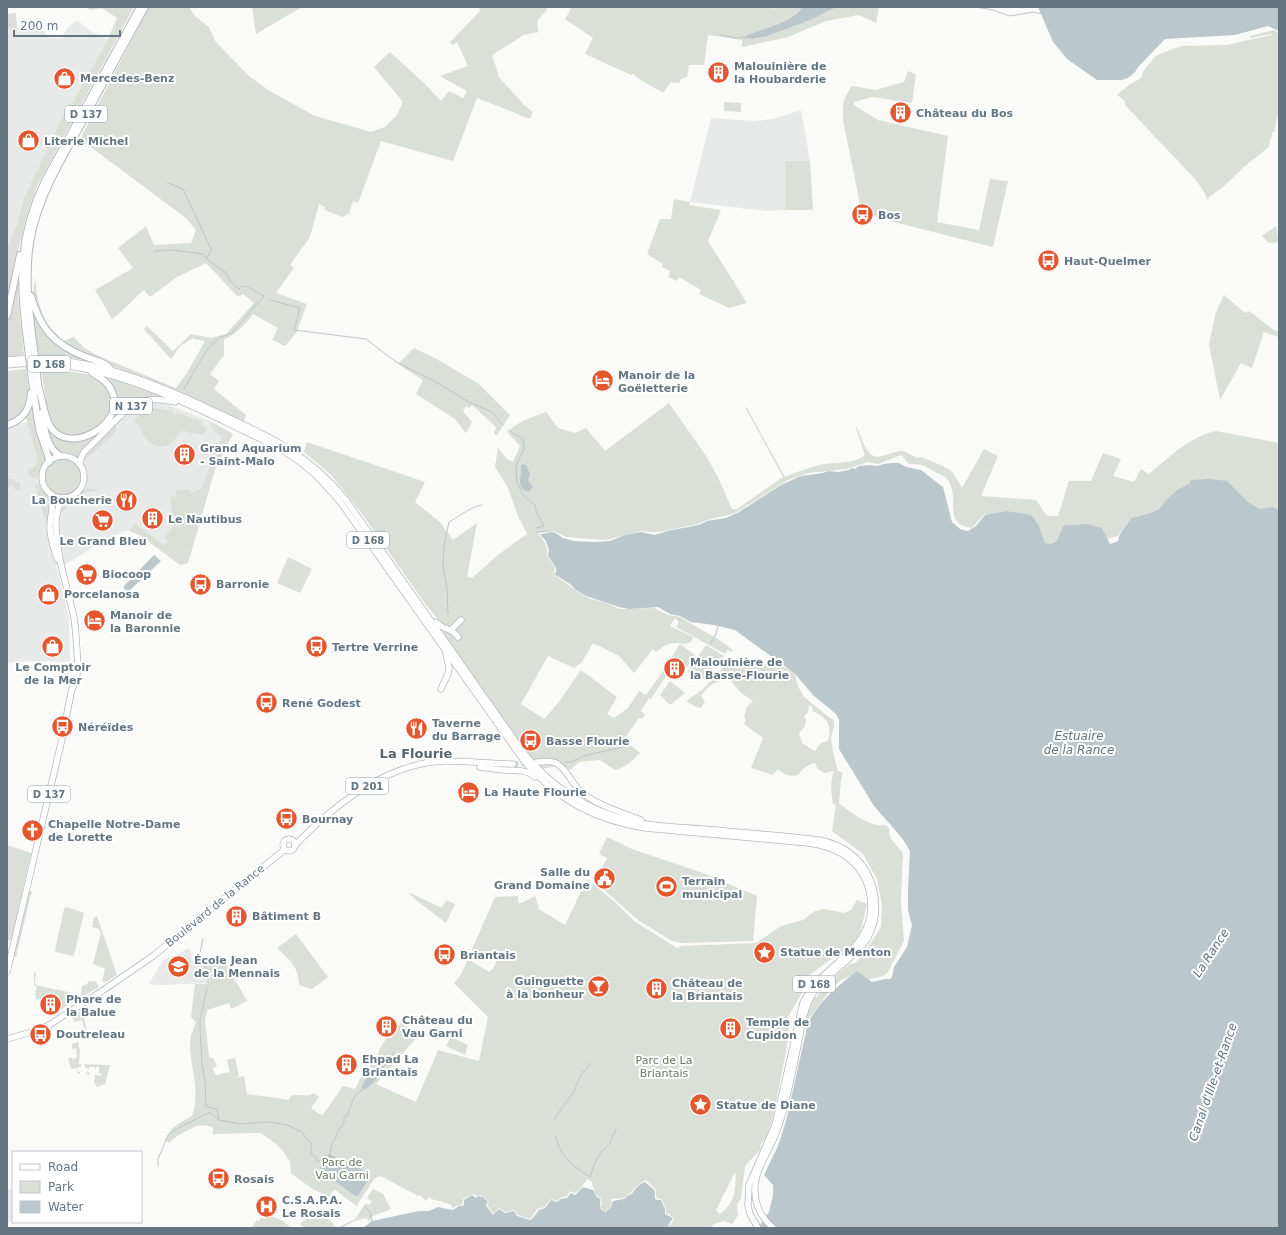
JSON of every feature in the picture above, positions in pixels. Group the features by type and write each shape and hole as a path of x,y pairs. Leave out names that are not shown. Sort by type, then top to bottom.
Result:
{"highway":[{"name":"D 137","path":"31,349 23,309 21,284 25,243 33,207 45,180 140,7"},
{"name":"D 137","path":"48,462 48,456 39,429 31,349 27,285 31,237 45,195 68,148 145,7"},
{"path":"7,316 20,254 25,243"},
{"path":"27,285 35,313 49,334 68,348 107,366 110,369"},
{"path":"39,389 47,418 53,430 66,438 81,438 103,425 113,412 115,404 114,396 109,386 102,379 92,374 90,370"},
{"name":"D 137","path":"34,374 39,389 46,436 50,446 60,456"},
{"name":"D 137","path":"7,425 20,420 27,411 34,374"}],"main road":[{"name":"D 168","path":"7,360 49,359 68,361 110,369 145,380 202,405 270,438 290,449 309,463 322,474 346,500 523,752 544,776 585,805 610,815 646,824 829,842 847,851 860,862 868,874 873,887 876,904 872,926 866,939 854,954 832,972 815,989 807,1004 779,1127 755,1180 756,1200 760,1212 772,1228"},
{"name":"D 168","path":"7,365 27,363 46,364 90,370 120,378 142,385 194,407 287,453 319,478 341,503 524,761 547,785 566,800 606,819 629,826 808,843 826,846 836,850 852,860 864,877 869,888 871,914 866,931 856,946 824,974 806,995 799,1016 775,1125 748,1185 747,1198 750,1214 758,1228"},
{"name":"N 137","path":"80,465 84,453 119,416 132,405 140,401 154,399 175,402 189,408 194,407"},
{"path":"60,456 71,458 80,465 84,476 81,487 74,495 64,498 58,498 51,494 45,488 42,478 44,469 48,462 60,456"},
{"path":"51,494 53,503 50,525 51,535 71,617 75,666"},
{"path":"64,498 60,502 57,512 56,528 60,561 74,619 75,666"},
{"path":"426,613 431,615 442,628 451,630 458,637"},
{"path":"451,630 461,620"},
{"path":"441,689 448,674 446,651"},
{"name":"D 137","path":"7,972 62,739 74,673 79,670 75,666"},
{"name":"D 201","path":"294,842 360,790 392,773 424,763 446,761 486,764 513,764"},
{"path":"462,761 482,767 526,772 532,774 543,785 547,785"},
{"path":"539,762 555,762 583,793 615,810 641,819 646,824"},
{"path":"288,839 294,842 294,849 287,852 284,850 282,846 285,841 288,839"},
{"name":"Boulevard de la Rance","path":"7,1039 39,1030 100,993 146,961 284,850"}],"shaded area":[{"path":"77,20 90,31 108,39 72,104 69,103 24,198 17,224 7,248 7,29 40,28 49,38 62,38 67,28"},
{"path":"801,110 810,161 786,161 785,210 766,211 690,202 711,118 754,121 773,119"},
{"path":"153,403 163,403 210,421 213,430 222,437 213,454 202,488 190,493 176,492 177,496 170,497 172,513 170,521 174,525 164,537 167,540 164,545 135,523 129,531 124,531 97,545 66,564 56,566 69,618 70,662 32,661 7,663 7,427 34,420 45,460 53,455 65,454 77,457 104,442 115,433 117,424 124,416 139,407"},
{"name":"École Jean de la Mennais","path":"188,948 191,951 192,959 197,966 212,973 209,983 149,984 163,960 170,957 171,959"},
{"path":"12,1189 12,1221 7,1222 7,1190"}],"green space":[{"path":"85,7 134,7 37,186 26,218 14,268 19,269 18,297 24,355 7,357 7,248 17,224 24,198 69,103 72,104 108,39 117,18 102,8 91,10"},
{"path":"149,7 189,7 196,17 209,27 215,41 249,76 268,90 315,116 371,132 385,127 397,115 403,102 374,67 390,52 441,101 449,91 463,98 467,91 440,76 468,66 457,42 453,45 450,42 480,11 479,9 483,7 548,7 537,21 538,32 524,35 492,55 499,77 524,105 533,112 530,119 477,98 453,161 381,141 358,203 353,201 349,213 343,217 324,210 325,207 319,204 310,237 290,265 294,268 276,293 307,304 296,333 285,346 272,340 278,328 253,314 238,331 224,340 224,355 210,374 219,381 214,389 246,415 244,421 183,393 91,358 89,362 72,358 39,355 31,309 35,277 37,295 42,313 55,333 63,341 74,337 83,347 96,355 176,388 187,373 205,341 193,338 180,346 171,359 144,329 147,326 173,351 191,334 211,338 226,334 254,303 243,294 238,297 206,263 177,277 150,297 144,290 112,319 95,290 133,268 118,248 146,226 154,245 191,243 196,230 186,218 80,139"},
{"path":"252,7 302,7 256,34"},
{"path":"572,7 770,7 774,9 777,7 802,7 794,15 776,25 744,38 755,39 805,21 809,21 834,8 879,7 876,23 859,15 826,21 788,37 742,47 742,40 708,35 704,65 689,65 687,77 681,79 679,83 671,82 663,93 636,77 634,74 631,75 585,54 593,38 565,19"},
{"path":"16,13 17,28 7,29 7,14"},
{"path":"1274,30 1279,34 1279,114 1269,147 1245,166 1222,188 1209,197 1208,200 1195,179 1125,105 1125,101 1117,95 1129,85 1141,78 1144,70 1157,55 1181,46 1226,45 1272,35 1251,38 1249,36"},
{"path":"908,71 916,74 912,103 873,97 854,102 854,105 878,120 948,136 937,222 979,230 990,179 1008,181 993,247 894,222 859,211 859,199 843,120 843,103 851,86 876,90 904,82"},
{"path":"724,102 741,103 741,112 724,111"},
{"path":"785,161 810,161 813,210 785,210"},
{"path":"674,199 690,202 689,205 721,210 708,241 747,303 729,308 699,294 701,290 679,277 677,281 668,277 670,271 662,267 663,264 647,254 660,219 671,219"},
{"path":"1276,226 1279,242 1269,243 1262,236"},
{"path":"1224,295 1245,313 1249,311 1274,330 1279,331 1279,337 1263,332 1252,368 1241,363 1220,400 1209,344 1216,312"},
{"path":"414,348 435,358 479,384 510,415 497,435 494,434 496,427 472,405 469,408 466,406 463,411 472,422 466,433 455,419 416,394 423,380 398,364"},
{"path":"41,368 104,376 163,396 163,403 145,405 124,416 117,424 115,433 82,462 72,455 60,454 55,450 47,427 48,414"},
{"path":"26,369 29,391 25,411 7,427 7,371"},
{"path":"32,403 37,435 46,459 39,476 33,478 29,476 28,471 30,467 32,469 37,464 35,461 38,460 26,418"},
{"path":"669,403 706,456 718,477 732,509 737,509 783,477 745,407 747,408 785,477 816,466 849,462 865,455 856,428 857,427 865,448 872,455 877,457 904,451 917,458 922,457 949,469 962,488 984,449 998,456 981,496 1036,500 1047,516 1058,516 1069,481 1091,481 1103,453 1121,459 1113,476 1134,482 1141,469 1149,474 1180,448 1207,433 1216,431 1279,443 1279,510 1274,508 1256,508 1242,498 1227,481 1190,483 1177,490 1159,509 1131,518 1118,536 1107,539 1102,528 1051,544 1045,543 1039,526 1006,511 985,515 985,513 972,528 963,526 954,516 953,495 947,479 929,468 917,464 909,464 901,455 878,464 868,462 847,469 808,473 788,480 735,513 707,520 698,524 659,532 641,531 606,540 566,537 554,531 538,533 545,544 547,556 555,568 553,574 578,592 590,599 603,602 620,609 654,608 668,615 680,617 714,637 713,640 715,637 733,650 731,652 727,650 725,654 676,627 679,622 675,618 670,626 693,637 691,642 685,644 669,644 656,652 653,649 634,673 619,656 593,643 582,662 574,668 548,656 521,704 544,719 559,702 581,670 617,697 607,714 614,718 628,708 639,691 646,695 666,667 670,670 641,711 645,715 642,719 639,718 625,738 625,740 640,753 629,763 615,770 600,760 579,762 570,770 563,765 541,769 523,748 444,634 444,626 426,605 360,511 331,475 304,452 307,442 425,482 415,502 440,522 453,540 477,523 467,577 472,578 499,554 527,534 519,518 507,486 495,467 498,448 507,459 513,462 520,446 508,433 514,426 546,412 558,428 575,433 586,428 605,451"},
{"path":"154,408 173,411 173,414 176,415 177,412 202,421 201,424 207,428 204,435 182,431 169,445 164,447 154,445 146,438 140,429 139,424 134,423 141,412"},
{"path":"210,421 233,434 215,470 188,563 180,565 141,536 129,531 135,523 164,545 167,541 164,537 174,525 170,521 172,513 170,497 176,496 176,491 189,489 191,493 202,488 213,454 222,437 213,430"},
{"path":"63,458 76,464 82,477 76,490 63,496 50,490 44,477 50,464"},
{"path":"7,478 20,483 20,492 12,485 8,488"},
{"path":"35,484 41,486 50,498 50,509 48,518 46,518 46,523"},
{"path":"88,488 98,491 85,492 68,504 61,513 62,503 75,497"},
{"path":"288,557 312,569 300,593 277,583"},
{"path":"680,644 695,655 687,667 672,656"},
{"path":"706,645 724,656 701,681 687,672"},
{"path":"739,661 782,666 795,675 798,686 804,697 833,719 834,729 831,738 832,745 838,771 843,773 839,803 867,822 885,825 889,828 890,838 903,853 901,902 904,941 888,972 883,976 867,980 856,974 841,980 832,988 803,1028 813,997 817,997 831,979 850,964 855,963 864,954 881,927 882,906 877,879 863,854 832,831 836,805 833,804 831,791 834,771 824,773 818,769 815,763 807,766 795,776 787,775 778,769 773,775 751,768 763,738 744,724 746,720 744,717 747,707 753,701 741,693 730,680 717,682 707,689 701,696 705,702 701,708 696,707 686,701 702,690 727,663","holes":["809,705 812,707 813,711 822,717 829,726 828,741 821,743 815,751 802,743 799,733 805,726 806,719 804,717 808,712"]},
{"path":"670,681 685,693 670,705 660,695"},
{"name":"Terrain municipal","path":"607,837 632,849 703,873 757,896 753,941 682,943 672,941 638,920 595,882 607,858 599,854"},
{"path":"7,845 31,853 12,938 9,941 7,940"},
{"path":"587,879 615,902 634,921 677,948 681,946 756,943 781,926 803,920 815,911 824,909 844,913 851,910 857,900 867,904 859,938 847,949 795,986 799,989 804,989 788,1017 789,1035 774,1113 767,1136 761,1144 760,1150 745,1166 741,1199 737,1204 738,1215 732,1224 724,1221 714,1224 710,1228 671,1228 669,1225 672,1223 674,1218 669,1214 666,1214 662,1199 658,1199 656,1196 656,1190 646,1180 637,1185 631,1193 624,1198 611,1199 612,1204 606,1211 603,1211 601,1207 601,1199 597,1196 592,1182 587,1179 575,1193 570,1191 567,1196 562,1197 557,1201 553,1199 550,1200 544,1207 537,1209 529,1219 518,1215 514,1210 505,1212 499,1208 493,1214 487,1204 489,1202 481,1195 477,1196 473,1194 463,1199 462,1205 458,1205 453,1208 450,1204 431,1199 430,1197 426,1201 420,1195 415,1198 418,1196 381,1176 375,1178 357,1205 358,1207 334,1189 329,1197 311,1188 291,1173 290,1162 283,1151 261,1133 213,1134 213,1127 197,1126 174,1138 170,1143 165,1141 172,1129 179,1123 192,1116 194,1106 195,1088 190,1043 191,1035 196,1022 191,1017 195,984 208,984 212,973 197,966 225,962 247,1001 231,1009 229,1003 207,1010 205,1020 209,1057 213,1058 217,1066 213,1068 216,1075 229,1072 231,1078 227,1060 235,1058 239,1076 234,1078 244,1076 247,1094 289,1100 291,1096 308,1095 314,1093 319,1097 311,1108 322,1116 343,1086 355,1089 362,1075 377,1059 380,1048 387,1038 391,1038 401,1022 419,1035 376,1084 416,1102 438,1050 479,1061 488,1017 454,983 468,959 489,972 496,963 496,960 492,955 485,951 475,958 470,954 495,897 518,896 518,903 522,903 535,896 539,909 565,925","holes":["735,1172 734,1196 729,1206 720,1214 716,1210"]},
{"path":"29,891 33,893 31,894 16,957 13,956"},
{"path":"408,892 442,908 446,900 455,904 446,923 416,900"},
{"path":"66,907 84,913 73,956 56,952 55,950 64,909"},
{"path":"97,916 117,975 106,982 102,981 105,970 104,968 93,964 101,933 99,929 92,927 94,918"},
{"path":"296,934 328,977 312,989 299,985 299,979 295,968 277,948"},
{"path":"34,972 36,973 36,985 77,994 78,998 61,1010 58,1009 59,998 44,997 36,999 35,990 37,990 36,986 34,985"},
{"path":"89,981 96,982 99,987 80,998 82,986 87,984"},
{"path":"82,1010 88,1036 77,1039 75,1033 85,1031 82,1020 74,1022 73,1015"},
{"path":"451,1037 468,1045 465,1055 446,1046"},
{"path":"78,1042 80,1051 79,1064 81,1064 81,1067 71,1069 68,1058 72,1057 73,1060 77,1057 76,1048 72,1049 72,1044"},
{"path":"81,1064 110,1065 105,1084 97,1087 94,1082 95,1075 101,1076 101,1073 99,1073 99,1067 96,1067 95,1069 95,1067 89,1067 89,1075 84,1074 87,1074 88,1068 85,1068 85,1065"},
{"path":"373,1189 383,1194 391,1209 373,1216 369,1221 366,1218 352,1222 342,1228 337,1228 355,1219 366,1203 369,1205 372,1201 367,1198"},
{"path":"319,1209 337,1228 304,1228 300,1224"},
{"path":"259,1211 283,1221 291,1228 251,1228 257,1220 259,1222 260,1218 267,1219 259,1213"}],"water":[{"path":"802,7 840,7 834,8 809,21 805,21 764,37 752,39 744,38 750,34 789,19"},
{"path":"1038,7 1279,7 1279,31 1268,26 1235,35 1165,39 1128,78 1122,80 1097,80 1067,59 1053,42"},
{"name":"Estuaire de la Rance","path":"899,463 906,467 921,470 943,487 952,522 960,529 968,531 976,526 985,515 1006,511 1031,515 1039,526 1045,543 1051,544 1057,541 1063,526 1086,524 1102,528 1110,544 1118,541 1121,532 1131,518 1159,509 1177,490 1190,483 1191,480 1209,479 1227,481 1248,502 1260,509 1272,507 1279,510 1279,1228 758,1228 769,1212 773,1195 773,1185 764,1175 778,1146 786,1121 808,1023 812,1015 836,988 857,971 872,982 890,979 892,977 894,967 907,947 912,925 908,910 910,851 902,838 874,806 839,749 839,720 836,714 813,695 795,674 735,630 691,622 680,616 670,614 658,607 629,609 586,596 554,574 556,572 556,568 548,556 549,550 546,541 540,534 554,532 563,538 574,541 594,542 610,541 625,535 641,532 655,535 667,531 699,525 707,521 726,518 739,512 783,484 801,476 828,471 838,472 852,468 855,469 859,466 878,466"},
{"path":"523,464 526,465 530,474 528,481 533,487 529,492 522,488 520,482 521,466"},
{"path":"154,555 161,561 128,592 123,587"},
{"path":"383,1066 383,1069 374,1082 366,1089 361,1088 367,1077"},
{"path":"329,1154 369,1173 370,1177 358,1196 355,1196 320,1170 321,1161"},
{"path":"645,1182 655,1191 655,1199 661,1200 665,1209 665,1214 673,1218 668,1225 670,1228 363,1228 372,1221 419,1211 429,1211 438,1207 453,1210 464,1205 464,1200 472,1195 476,1198 478,1196 483,1197 488,1202 486,1204 487,1207 493,1215 499,1209 505,1213 514,1211 517,1216 530,1220 539,1210 545,1208 551,1200 557,1202 561,1199 567,1198 571,1193 575,1195 583,1187 593,1190 600,1199 601,1209 606,1212 612,1205 613,1201 624,1199 632,1194 639,1185"}],"waterway":[{"path":"976,7 993,10 1010,16 1033,12 1042,14"},
{"path":"721,35 737,38 744,37"},
{"path":"168,183 183,189 211,249 207,259 226,273 230,281 239,289 242,286 248,287 264,296 232,333 219,338 209,347 193,373"},
{"path":"154,251 172,250 203,254 207,259"},
{"path":"270,300 300,308 294,330 366,339 396,362 434,381 469,402 492,412 503,425"},
{"path":"184,389 192,375"},
{"path":"508,430 523,439 524,449 516,468 517,483 524,496 535,505 536,511 544,526 536,528"},
{"path":"448,614 447,589 443,565 444,545 449,522 482,505"},
{"path":"537,532 547,531 552,533"},
{"path":"710,644 716,634 718,626"},
{"path":"565,762 572,762 583,756 623,747 626,743"},
{"path":"203,938 200,953 208,970 208,985"},
{"path":"207,989 200,1019 202,1064 205,1080 206,1106 217,1109 219,1120"},
{"path":"383,1067 395,1052"},
{"path":"555,1119 573,1093 581,1075 591,1063"},
{"path":"330,1154 332,1144 339,1128 341,1128 344,1123 344,1117 347,1116 354,1097 363,1089"},
{"path":"158,1166 158,1159 168,1135 210,1112 219,1120 240,1124 269,1122 287,1125 302,1132 306,1139 311,1143 311,1154 315,1156 317,1161 321,1162"},
{"path":"555,1136 561,1151 566,1158 590,1177 601,1152 610,1143 616,1129"},
{"path":"364,1206 370,1212 372,1221"}],"tunnel":[{"path":"513,764 529,763"}],"place":[{"name":"Malouinière de la Houbarderie","path":"719,72"},
{"name":"Mercedes-Benz","path":"65,78"},
{"name":"Château du Bos","path":"901,113"},
{"name":"Literie Michel","path":"29,141"},
{"name":"Bos","path":"863,215"},
{"name":"Haut-Quelmer","path":"1048,261"},
{"name":"Manoir de la Goëletterie","path":"603,381"},
{"name":"Grand Aquarium - Saint-Malo","path":"184,454"},
{"name":"La Boucherie","path":"127,500"},
{"name":"Le Nautibus","path":"153,519"},
{"name":"Le Grand Bleu","path":"103,521"},
{"name":"Biocoop","path":"87,574"},
{"name":"Barronie","path":"200,584"},
{"name":"Porcelanosa","path":"49,594"},
{"name":"Manoir de la Baronnie","path":"95,621"},
{"name":"Le Comptoir de la Mer","path":"53,647"},
{"name":"Tertre Verrine","path":"316,647"},
{"name":"Malouinière de la Basse-Flourie","path":"675,668"},
{"name":"René Godest","path":"267,703"},
{"name":"Néréïdes","path":"63,727"},
{"name":"Taverne du Barrage","path":"417,729"},
{"name":"Basse Flourie","path":"531,741"},
{"name":"La Haute Flourie","path":"468,792"},
{"name":"Bournay","path":"286,819"},
{"name":"Chapelle Notre-Dame de Lorette","path":"33,830"},
{"name":"Salle du Grand Domaine","path":"605,878"},
{"name":"Terrain municipal","path":"667,887"},
{"name":"Bâtiment B","path":"237,916"},
{"name":"Statue de Menton","path":"765,952"},
{"name":"Briantais","path":"444,955"},
{"name":"École Jean de la Mennais","path":"179,966"},
{"name":"Guinguette à la bonheur","path":"599,987"},
{"name":"Château de la Briantais","path":"656,989"},
{"name":"Phare de la Balue","path":"51,1005"},
{"name":"Château du Vau Garni","path":"387,1026"},
{"name":"Temple de Cupidon","path":"730,1028"},
{"name":"Doutreleau","path":"40,1034"},
{"name":"Ehpad La Briantais","path":"346,1065"},
{"name":"Statue de Diane","path":"700,1105"},
{"name":"Rosais","path":"218,1179"},
{"name":"C.S.A.P.A. Le Rosais","path":"267,1206"}],"district":[{"name":"La Flourie","path":"416,753"}],"water label":[{"name":"La Rance","path":"1211,953"},
{"name":"Canal d'Ille-et-Rance","path":"1213,1082"}],"park label":[{"name":"Parc de La Briantais","path":"664,1066"},
{"name":"Parc de Vau Garni","path":"342,1168"}]}
